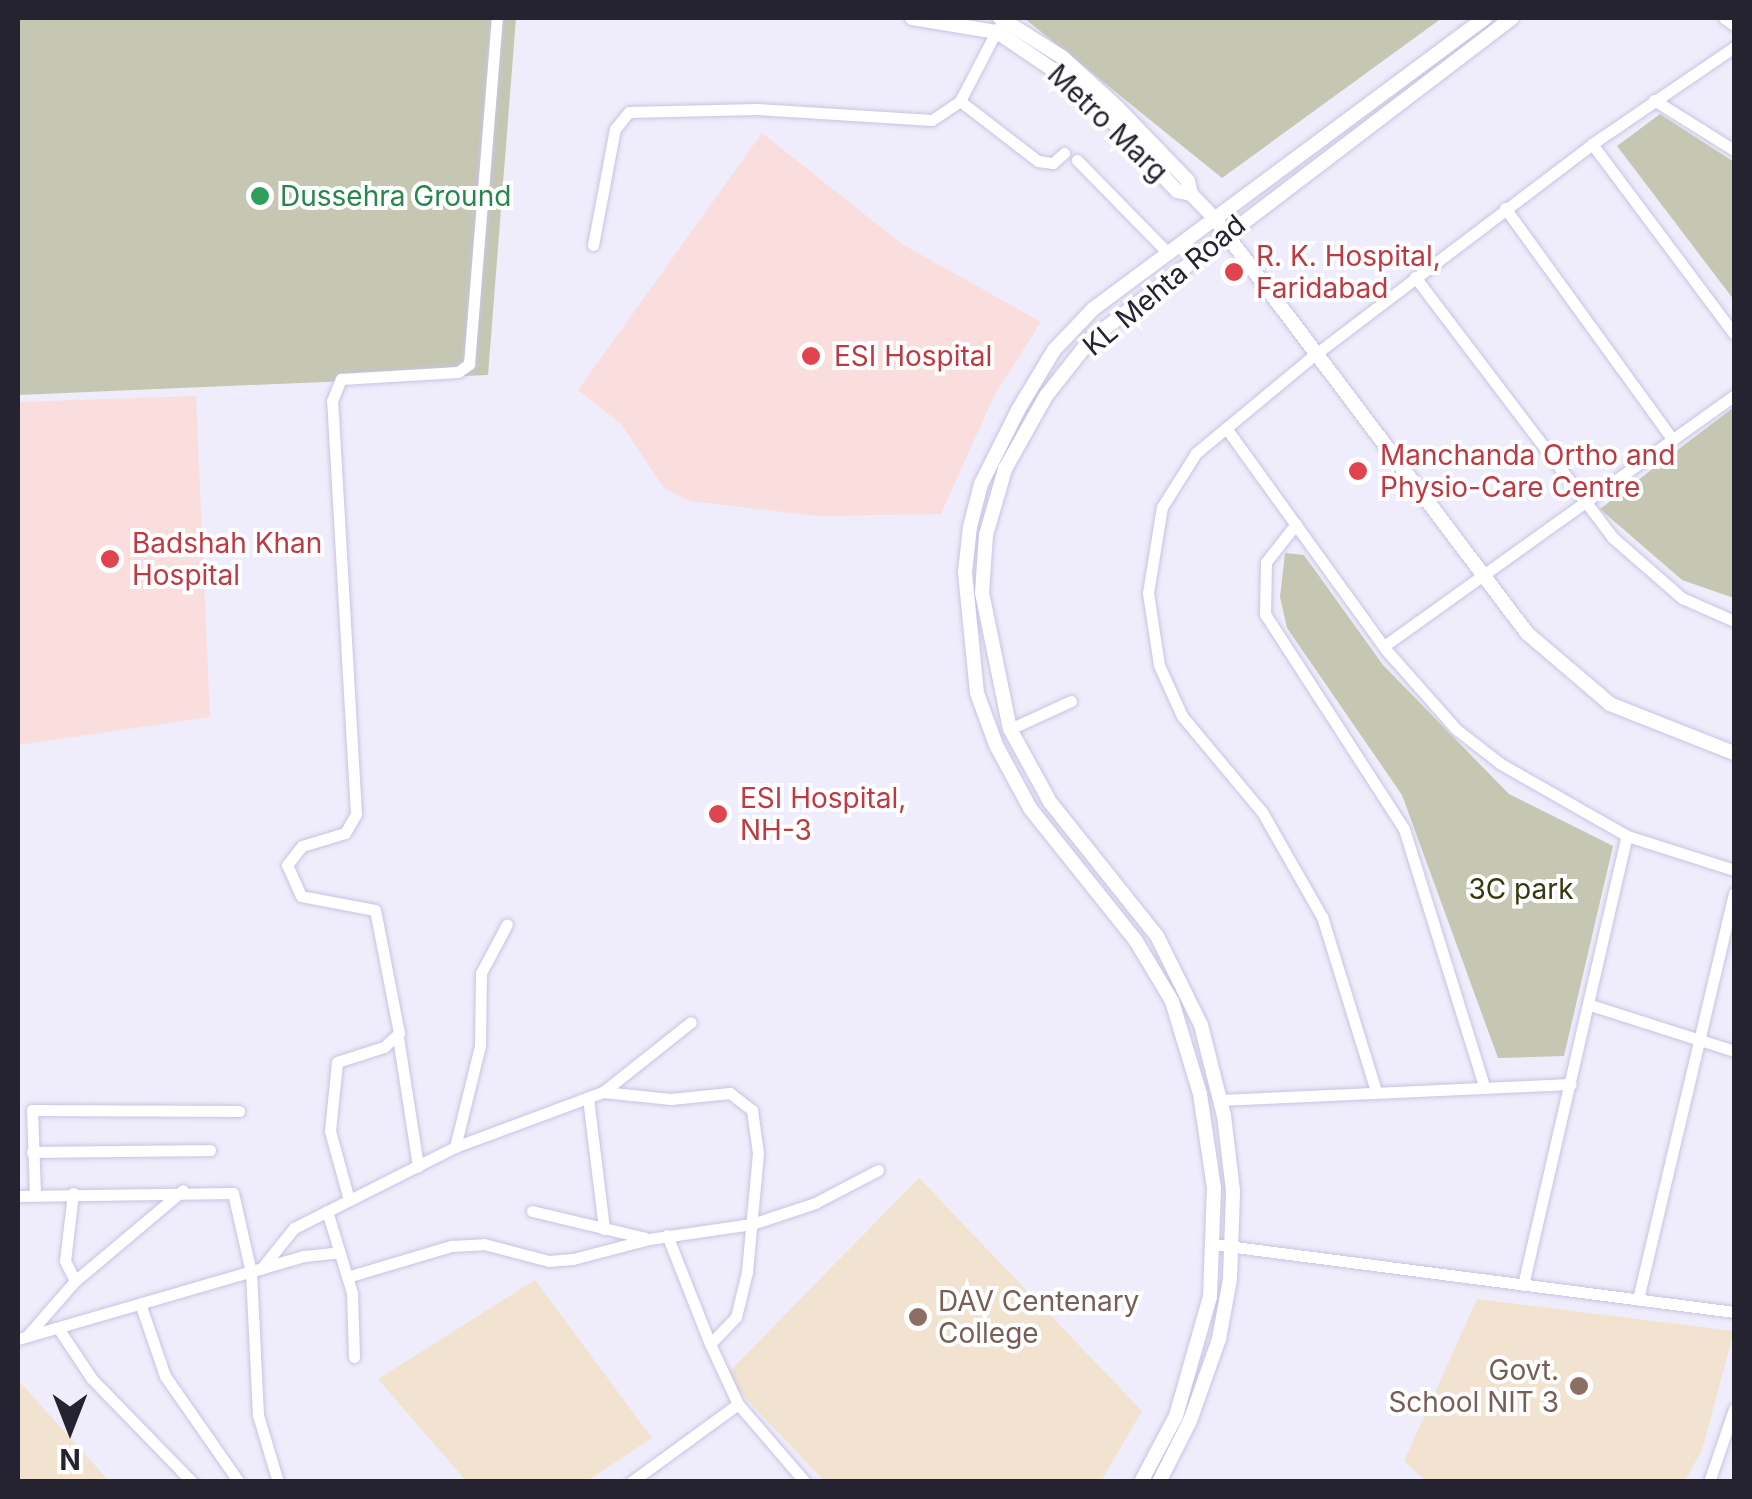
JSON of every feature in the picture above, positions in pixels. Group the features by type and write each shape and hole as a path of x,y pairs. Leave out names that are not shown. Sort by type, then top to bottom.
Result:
{"street":[{"path":"418,1166 375,910 301,896 287,865 302,846 345,834 356,814 334,394 341,380 458,372 469,364 497,18"},
{"name":"Metro Marg","path":"912,18 999,22 1083,90 1177,191 1192,194 1214,218 1313,356 1527,633 1610,704 1734,754"},
{"name":"KL Mehta Road","path":"1141,1482 1176,1416 1198,1348 1212,1244 1214,1188 1200,1094 1172,1001 1136,941 1030,808 996,745 978,693 965,572 981,484 1054,350 1094,309 1485,18"},
{"name":"KL Mehta Road","path":"1159,1482 1190,1421 1219,1339 1231,1247 1233,1192 1220,1100 1201,1025 1157,936 1050,802 1010,729 982,593 986,536 1006,469 1046,396 1091,339 1225,232 1512,18"},
{"path":"1724,18 1734,25"},
{"path":"593,245 617,122 629,112 757,109 927,121 960,101 999,22"},
{"path":"1376,1091 1322,917 1262,812 1182,716 1159,665 1148,593 1162,507 1184,466 1313,356 1592,144 1734,47"},
{"path":"1654,100 1734,150"},
{"path":"960,101 1038,161 1053,163 1064,154"},
{"path":"1592,144 1734,334"},
{"path":"1077,160 1168,253"},
{"path":"1505,208 1672,439"},
{"path":"1415,277 1584,503 1666,586 1734,621"},
{"path":"1384,646 1734,395"},
{"path":"1226,428 1384,646 1470,740 1627,836 1734,870"},
{"path":"1296,524 1266,562 1265,614 1404,830 1483,1083"},
{"path":"1010,729 1072,701"},
{"path":"1524,1284 1627,836"},
{"path":"1638,1300 1734,893"},
{"path":"455,1147 480,1046 482,973 507,924"},
{"path":"1590,1005 1734,1052"},
{"path":"256,1270 294,1228 455,1147 603,1092 691,1022"},
{"path":"348,1200 330,1131 337,1062 398,1037"},
{"path":"1220,1100 1483,1083 1571,1084"},
{"path":"603,1092 671,1099 730,1093 747,1104 758,1139 752,1224 736,1318 710,1344"},
{"path":"588,1098 604,1228"},
{"path":"35,1194 32,1110 239,1112"},
{"path":"32,1152 210,1150"},
{"path":"346,1277 452,1246 484,1244 550,1261 668,1235 752,1224 815,1203 878,1170"},
{"path":"18,1196 183,1190 233,1193 256,1270 258,1415 278,1482"},
{"path":"22,1338 75,1281 183,1190"},
{"path":"72,1193 64,1261 75,1281"},
{"path":"532,1211 649,1239"},
{"path":"326,1212 346,1277 354,1357"},
{"path":"668,1235 738,1404 804,1482"},
{"path":"1212,1244 1734,1312"},
{"path":"22,1338 256,1270 340,1252"},
{"path":"141,1306 165,1376 239,1482"},
{"path":"58,1328 92,1379 192,1482"},
{"path":"631,1482 738,1404"},
{"path":"1708,1482 1731,1435 1734,1409"}],"shaded area":[{"name":"ESI Hospital","path":"762,133 902,244 1041,322 994,396 941,514 816,516 690,501 664,488 621,424 578,390"},
{"name":"Badshah Khan Hospital","path":"196,396 210,717 18,745 18,402"},
{"name":"DAV Centenary College","path":"919,1178 1142,1411 1101,1481 824,1481 725,1376"},
{"path":"535,1280 652,1438 587,1481 466,1481 378,1379"},
{"name":"Govt. School NIT 3","path":"1477,1299 1734,1331 1702,1450 1685,1481 1426,1481 1404,1461"},
{"path":"18,1380 109,1481 18,1481"}],"green space":[{"name":"Dussehra Ground","path":"18,18 516,18 488,375 18,395"},
{"path":"1024,18 1442,18 1222,178"},
{"path":"1660,114 1734,162 1734,300 1617,146"},
{"path":"1734,407 1734,598 1682,580 1600,509"},
{"name":"3C park","path":"1285,553 1304,555 1383,665 1509,794 1613,846 1564,1056 1498,1058 1402,795 1287,628 1280,597"}],"place":[{"name":"Dussehra Ground","path":"260,196"},
{"name":"R. K. Hospital, Faridabad","path":"1234,272"},
{"name":"ESI Hospital","path":"811,356"},
{"name":"Manchanda Ortho and Physio-Care Centre","path":"1358,471"},
{"name":"Badshah Khan Hospital","path":"110,559"},
{"name":"ESI Hospital, NH-3","path":"718,814"},
{"name":"DAV Centenary College","path":"918,1317"},
{"name":"Govt. School NIT 3","path":"1579,1386"}]}
